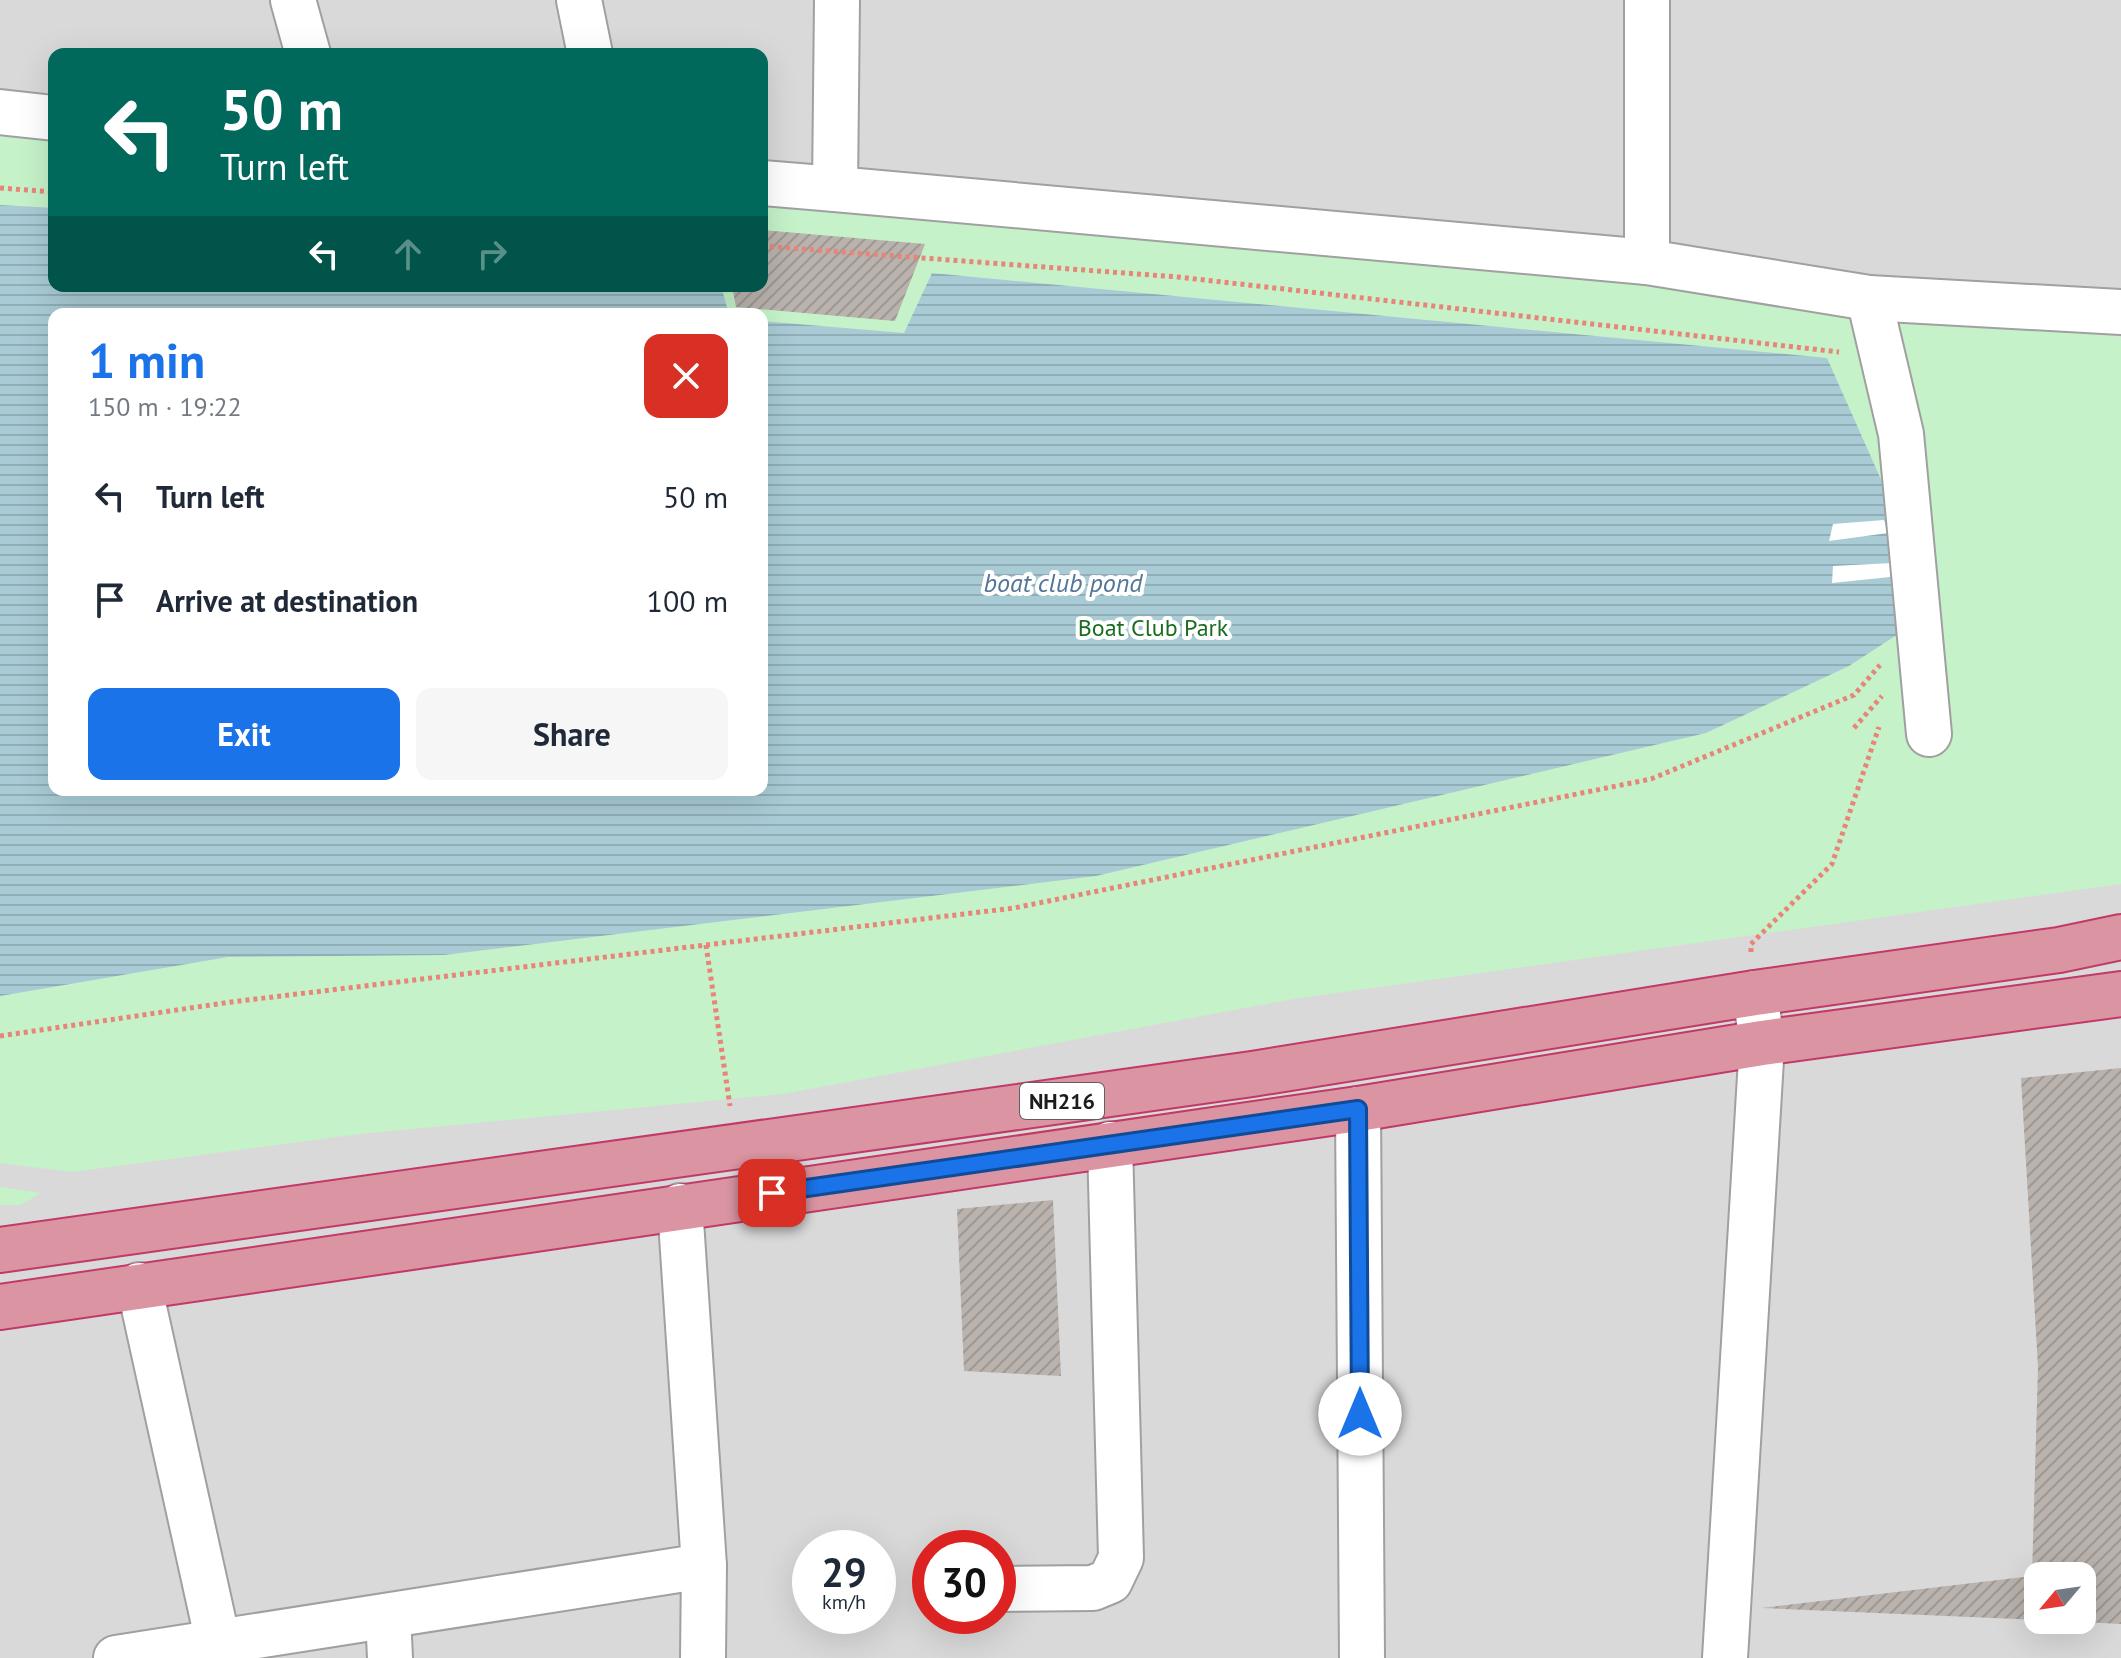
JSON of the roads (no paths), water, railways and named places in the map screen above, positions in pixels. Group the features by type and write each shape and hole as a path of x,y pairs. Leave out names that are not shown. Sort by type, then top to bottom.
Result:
{"highway":[{"name":"NH216","path":"0,1250 1252,1074 1755,993 2059,950 2121,937"},
{"name":"NH216","path":"0,1307 1358,1109 1762,1043 2121,994"}],"street":[{"path":"293,0 306,48"},
{"path":"579,0 589,48"},
{"path":"835,189 837,0"},
{"path":"1647,0 1647,262"},
{"path":"0,112 48,117"},
{"path":"768,183 1647,262 1869,298 2121,312"},
{"path":"1869,298 1901,434 1929,734"},
{"path":"1725,1658 1762,1043 1755,993"},
{"path":"1358,1109 1362,1658"},
{"path":"1016,1589 1093,1588 1110,1581 1121,1558 1110,1144"},
{"path":"680,1206 704,1566 703,1658"},
{"path":"139,1285 218,1642"},
{"path":"116,1658 218,1642 389,1637 704,1566"}],"water":[{"name":"boat club pond","path":"0,205 48,208 48,292 723,292 727,308 48,308 48,796 768,796 768,322 904,333 932,273 1827,358 1887,493 1909,627 1849,666 1706,733 1096,876 444,955 228,957 0,996"}],"park label":[{"name":"Boat Club Park","path":"1153,627"}]}
